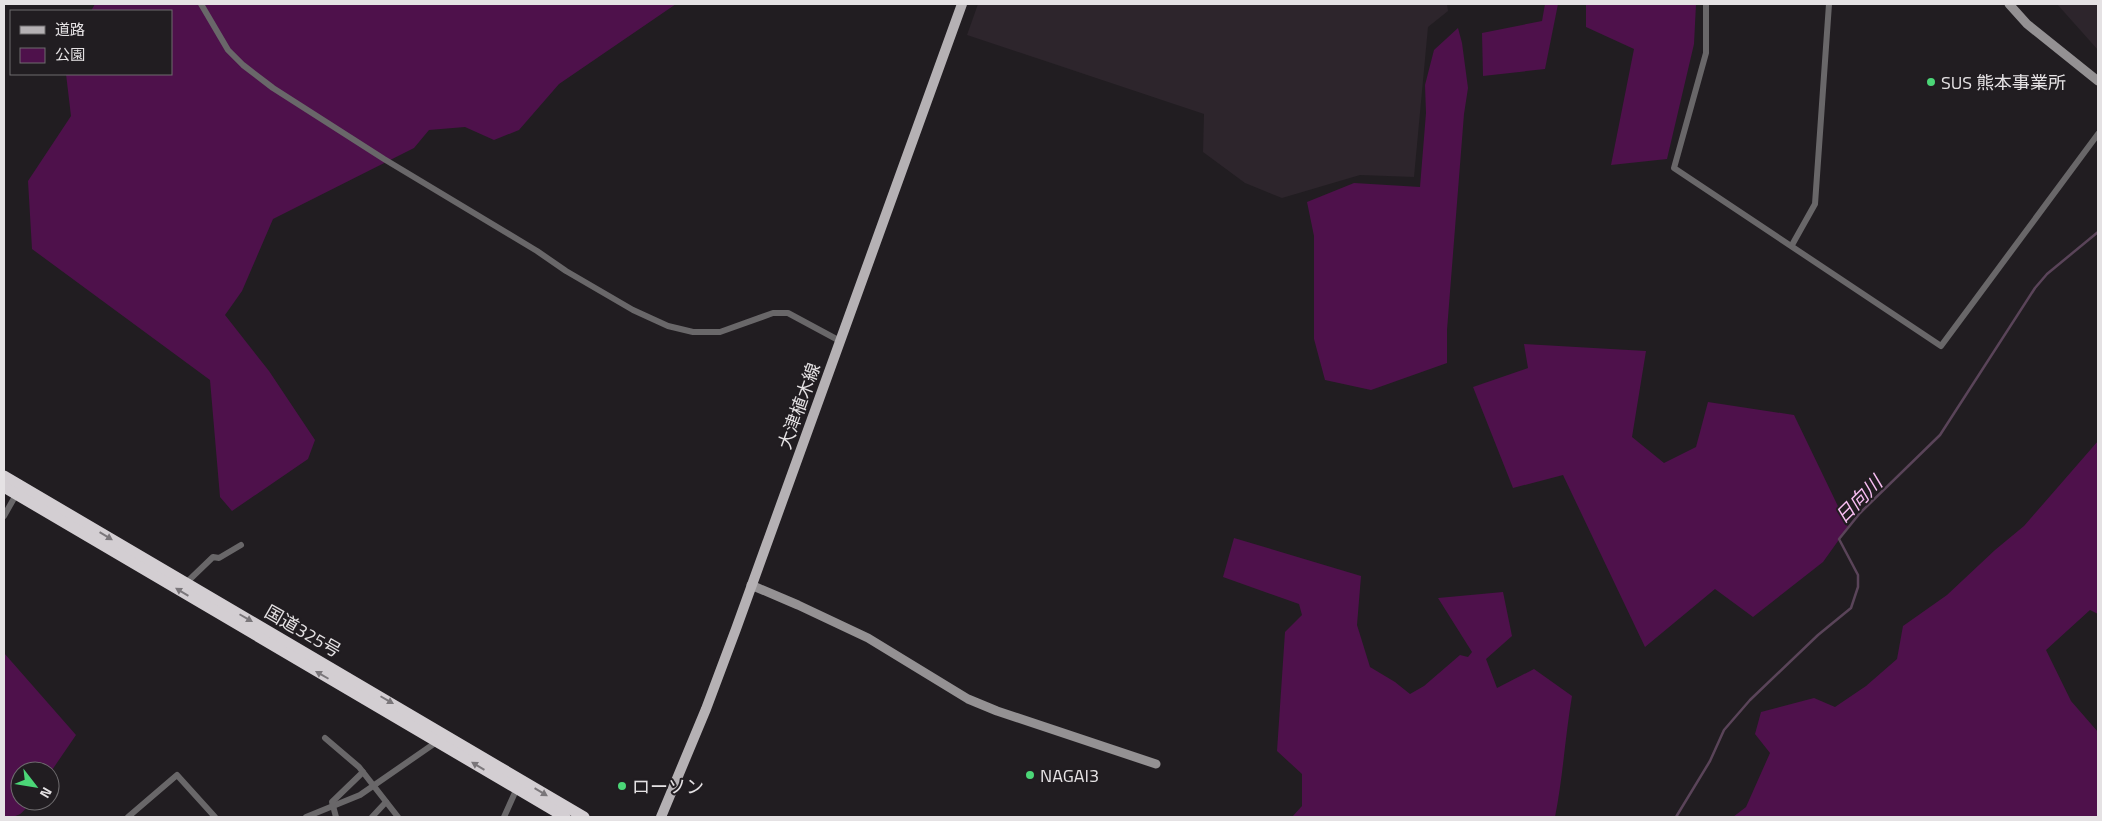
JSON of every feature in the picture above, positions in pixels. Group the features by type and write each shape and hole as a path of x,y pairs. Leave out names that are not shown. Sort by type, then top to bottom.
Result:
{"highway":[{"name":"国道325号","path":"4,476 20,490 518,784 584,817"},
{"name":"国道325号","path":"4,486 20,490 186,583 440,738"},
{"name":"国道325号","path":"518,784 565,817"}],"main road":[{"name":"大津植木線","path":"661,817 706,709 752,585 962,4"}],"street":[{"path":"201,4 228,50 243,66 273,88 392,164 633,310 668,326 693,332 720,332 773,314 788,313 840,341"},
{"path":"1706,4 1706,53 1674,168 1941,346 2098,134"},
{"path":"1792,245 1815,204 1829,4"},
{"path":"2009,4 2026,24 2098,80"},
{"path":"4,516 20,490"},
{"path":"186,583 213,557 219,558 241,545"},
{"path":"752,585 798,604 868,638 968,699 997,711 1156,764"},
{"path":"324,738 363,772 398,817"},
{"path":"306,817 360,795 440,738"},
{"path":"336,817 332,802 363,772"},
{"path":"128,817 177,775 215,817"},
{"path":"504,817 518,784"},
{"path":"372,817 386,802"}],"shaded area":[{"path":"978,4 1447,4 1448,11 1428,27 1414,177 1360,175 1282,198 1245,183 1203,152 1204,114 967,35"},
{"path":"2057,4 2098,4 2098,50"}],"green space":[{"path":"95,4 676,4 559,84 519,130 494,140 465,127 429,130 414,148 273,219 242,291 225,315 269,371 315,440 308,459 232,511 220,497 210,380 32,249 28,181 71,116 66,75 172,75 172,10 92,10"},
{"path":"1545,4 1558,4 1545,69 1483,76 1482,33 1542,21"},
{"path":"1586,4 1696,4 1694,44 1667,159 1611,165 1634,49 1586,27"},
{"path":"1458,28 1468,88 1464,114 1447,330 1447,363 1371,390 1325,380 1314,339 1314,236 1307,202 1354,183 1420,187 1426,113 1425,85 1434,50"},
{"path":"1524,344 1646,351 1632,437 1664,463 1696,447 1708,402 1794,415 1848,527 1823,562 1753,617 1715,589 1645,647 1563,475 1513,488 1473,387 1528,368"},
{"path":"2098,441 2098,614 2090,610 2046,650 2071,701 2098,732 2098,817 1733,817 1746,807 1770,753 1755,734 1761,712 1814,698 1835,707 1866,686 1897,659 1903,626 1947,595 2024,526"},
{"path":"1234,538 1361,576 1357,625 1370,667 1395,682 1410,694 1424,686 1460,655 1468,657 1472,652 1438,598 1503,592 1512,636 1486,659 1497,688 1534,669 1572,696 1555,817 1292,817 1302,806 1302,774 1277,751 1285,632 1302,615 1299,604 1223,577"},
{"path":"4,653 76,735 58,761 10,761 10,811 23,811 14,816 4,817"}],"waterway":[{"name":"日向川","path":"1676,817 1710,761 1724,730 1750,700 1818,635 1851,608 1858,587 1858,575 1839,539 1860,513 1940,435 2035,288 2047,274 2098,232"}],"place":[{"name":"SUS 熊本事業所","path":"1931,82"},
{"name":"NAGAI3","path":"1030,775"},
{"name":"ローソン","path":"622,786"}]}
